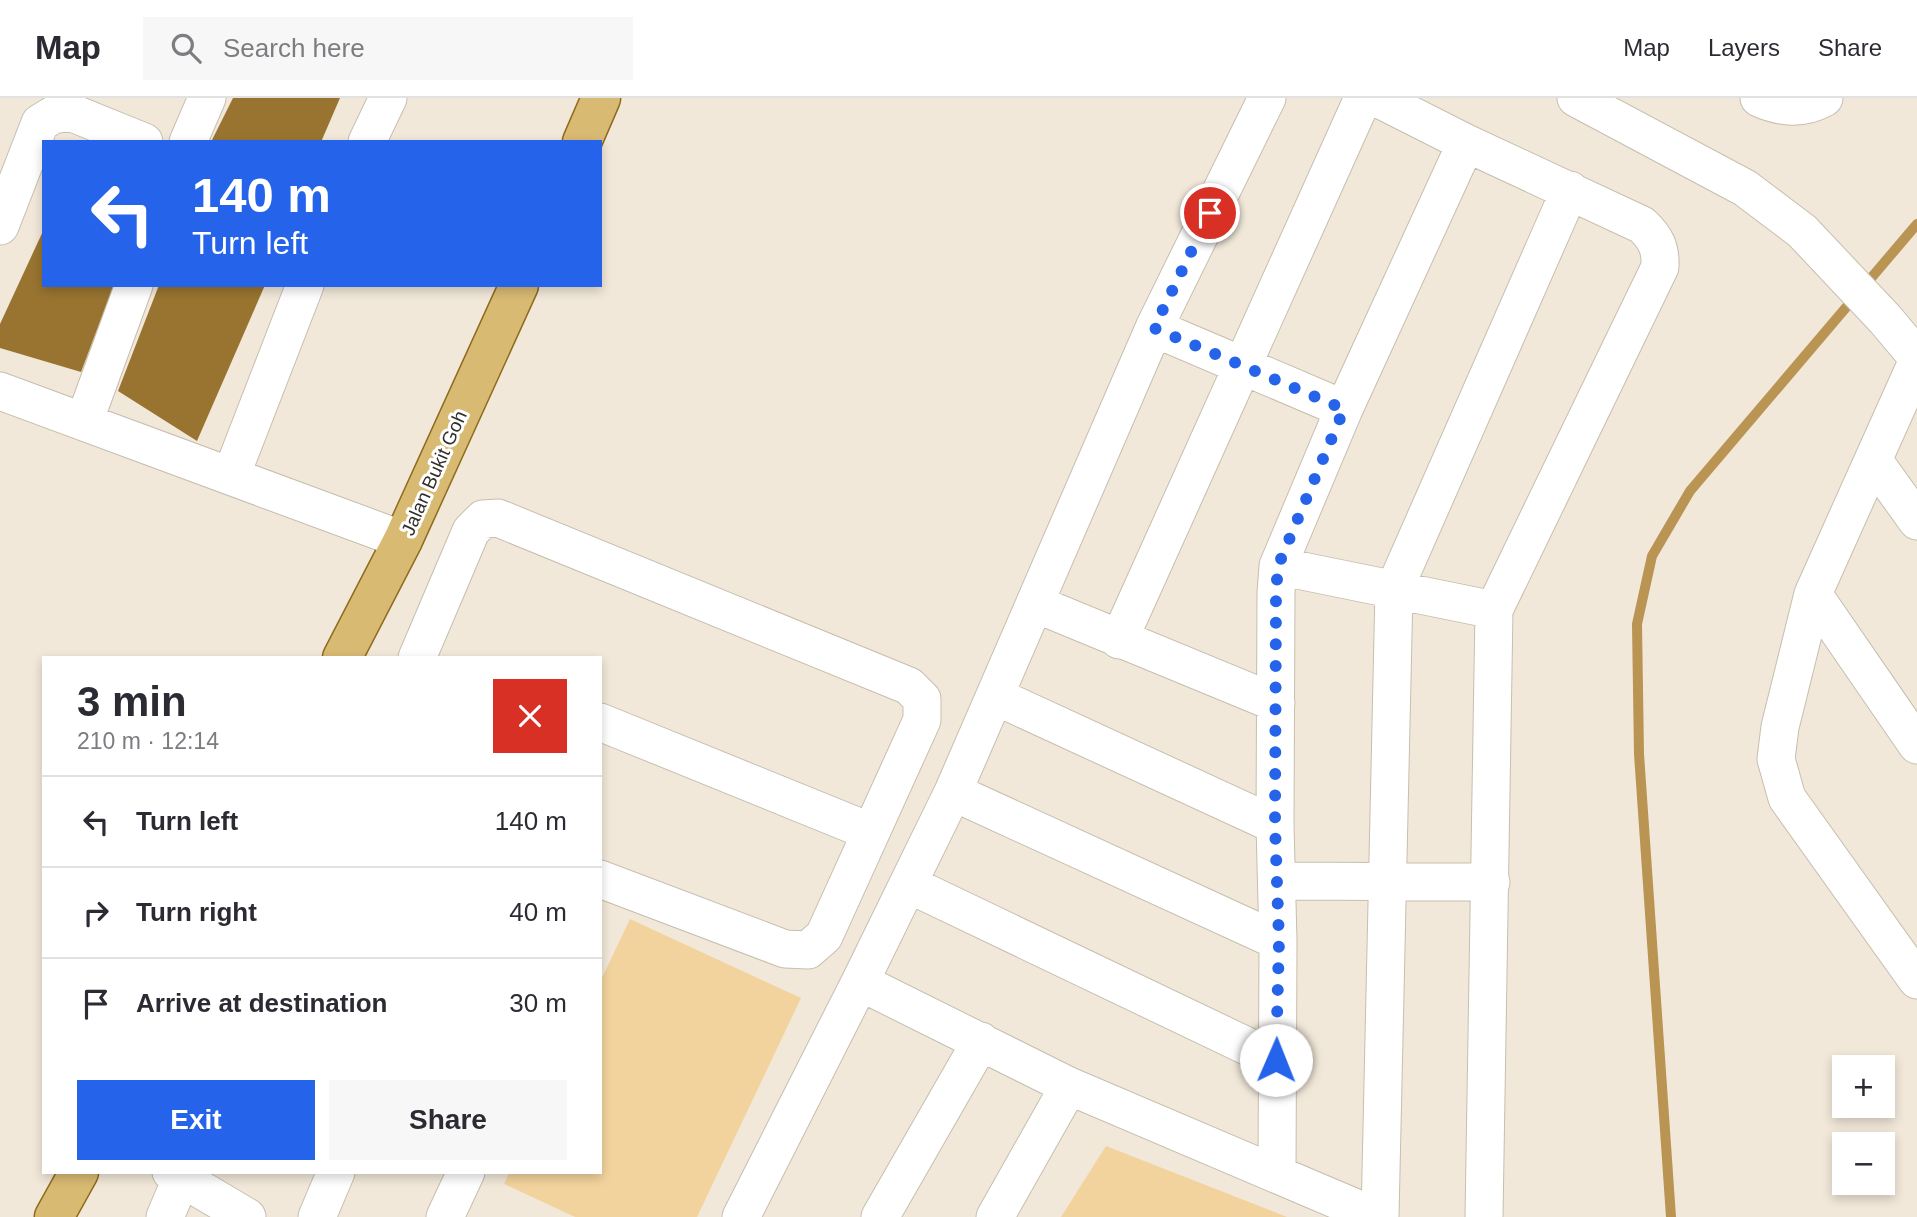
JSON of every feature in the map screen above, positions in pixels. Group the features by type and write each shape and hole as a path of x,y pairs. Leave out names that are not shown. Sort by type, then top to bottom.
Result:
{"main road":[{"path":"583,140 601,98"},
{"name":"Jalan Bukit Goh","path":"343,656 403,540 518,287"},
{"path":"54,1217 78,1174"}],"street":[{"path":"189,140 207,98"},
{"path":"368,140 388,98"},
{"path":"741,1217 953,792 1154,328 1266,98"},
{"path":"1119,640 1363,98"},
{"path":"1377,98 1466,143 1642,225 1654,236 1660,252 1660,268 1494,610 1492,882 1484,1217"},
{"path":"1576,98 1745,188 1802,231 1885,319 1917,360 1813,594 1780,727 1776,759 1787,798 1917,980"},
{"path":"1759,98 1775,105 1795,108 1824,98"},
{"path":"0,226 40,123 70,112 139,140"},
{"path":"1277,1174 1279,941 1275,825 1278,566 1344,409 1466,143"},
{"path":"860,982 1069,1086 1378,1217 1394,590 1570,190"},
{"path":"84,422 133,287"},
{"path":"231,476 304,287"},
{"path":"1154,328 1344,409"},
{"path":"0,391 403,540"},
{"path":"1874,461 1917,521"},
{"path":"427,655 471,531 483,519 498,518 909,686 922,699 922,720 824,936 808,950 785,949 602,883"},
{"path":"1278,566 1494,610"},
{"path":"1813,594 1917,745"},
{"path":"1036,604 1276,703"},
{"path":"995,696 1275,825"},
{"path":"602,723 871,832"},
{"path":"953,792 1279,941"},
{"path":"1278,881 1492,882"},
{"path":"908,884 1276,1060"},
{"path":"880,1217 981,1041"},
{"path":"995,1217 1069,1086"},
{"path":"317,1217 335,1174"},
{"path":"445,1217 465,1174"},
{"path":"165,1217 179,1175 247,1217"}],"shaded area":[{"path":"630,919 801,998 697,1217 575,1217 504,1184 509,1174 602,1174 602,978"},
{"path":"1106,1146 1287,1217 1061,1217"}],"building":[{"path":"233,98 340,98 322,140 212,140"},
{"path":"42,233 42,287 113,287 81,372 0,348 0,324"},
{"path":"158,287 264,287 197,441 118,391"}],"waterway":[{"path":"1671,1217 1639,754 1637,624 1652,556 1690,491 1917,224"}],"route":[{"path":"1210,213 1154,328 1344,409 1278,566 1275,825 1279,941 1276,1060"}]}
